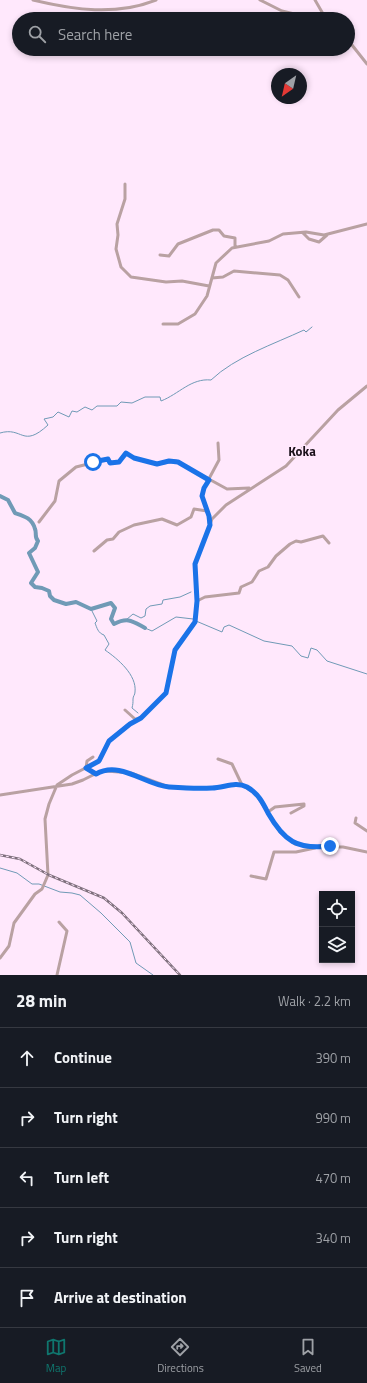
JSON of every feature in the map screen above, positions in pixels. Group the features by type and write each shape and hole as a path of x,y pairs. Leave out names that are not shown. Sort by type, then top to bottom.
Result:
{"street":[{"path":"33,0 73,8 103,10 126,8 156,0"},
{"path":"260,0 286,12"},
{"path":"314,0 322,12"},
{"path":"355,49 367,64"},
{"path":"125,184 125,199 117,224 118,235 116,248 121,268 131,277 166,282 180,280 209,286"},
{"path":"303,233 309,239 319,242 333,232 367,224"},
{"path":"160,255 169,256 178,244 213,230 219,230 224,236 235,238 235,246"},
{"path":"163,324 178,324 189,319 204,302 217,261 235,246 269,241 283,234 303,233 327,235"},
{"path":"212,278 223,277 234,271 280,275 288,280 299,297"},
{"path":"0,958 9,946 14,923 35,894 42,889 49,870 46,854 44,819 48,804 57,785 72,775 99,761 109,741 130,724 141,718 166,693 175,650 195,620 197,601 195,564 210,525 224,506 286,466 334,415 367,386"},
{"path":"210,525 208,512 202,496 204,488 219,460 218,442"},
{"path":"39,522 54,501 59,481 76,467 108,459 110,463 120,462 125,453 134,458 157,464 176,461 227,489 250,488"},
{"path":"94,551 107,540 113,539 119,532 134,524 162,519 177,525 191,517 194,509 208,512"},
{"path":"197,601 205,597 239,593 242,587 252,582 259,571 268,567 282,550 296,541 301,542 323,536 329,543"},
{"path":"125,710 135,719 141,718"},
{"path":"86,768 88,760 93,757"},
{"path":"218,759 232,764 242,785"},
{"path":"86,768 96,774"},
{"path":"0,795 78,782 106,771 131,773 169,787 213,788 236,784 242,785 256,794 280,832 293,843 316,847 339,847 367,852"},
{"path":"268,812 272,808 304,804 304,806 291,813"},
{"path":"356,818 355,823 367,831"},
{"path":"251,876 266,879 274,852 296,852 316,847"},
{"path":"57,975 67,931 59,922"}],"waterway":[{"path":"0,433 14,432 27,436 33,435 48,425 44,419 53,417 58,412 69,417 72,411 77,412 85,407 92,410 97,406 117,406 121,402 132,403 145,397 160,397 161,401 197,381 211,380 231,364 304,330 306,332 312,327"},
{"path":"0,496 8,500 15,513 22,515 32,522 36,530 36,538 38,541 35,548 29,553 38,572 31,583 35,587 49,591 50,596 54,600 66,604 76,602 91,609 111,603 115,608 111,619 114,624 127,620 137,623 145,628"},
{"path":"126,620 133,614 141,618 145,616 146,609 150,606 162,604 163,600 180,597 191,592"},
{"path":"91,609 97,621 95,623 97,628 100,633 104,635 109,644 105,650 126,668 133,680 135,692 132,708 138,713"},
{"path":"145,628 152,631 176,617 193,619"},
{"path":"196,621 222,632 224,627 229,625 264,641 292,646 301,656 308,658 311,648 317,650 327,661 367,674"},
{"path":"0,868 17,873 32,884 39,884 60,892 80,895 101,913 130,942 136,963 153,975"}],"railway":[{"path":"0,855 20,859 49,875 104,898 122,913 180,975"}],"district":[{"name":"Koka","path":"302,451"}],"route":[{"path":"93,462 108,459 110,463 120,462 126,453 134,458 157,464 169,461 176,461 182,464 189,470 209,480 204,488 202,496 209,516 210,525 195,564 197,601 195,622 177,645 168,687 164,697 141,718 130,724 109,741 101,759 86,768 96,774 106,771 136,774 169,787 217,788 231,784 242,785 256,794 280,832 293,843 309,847 330,846"}]}
